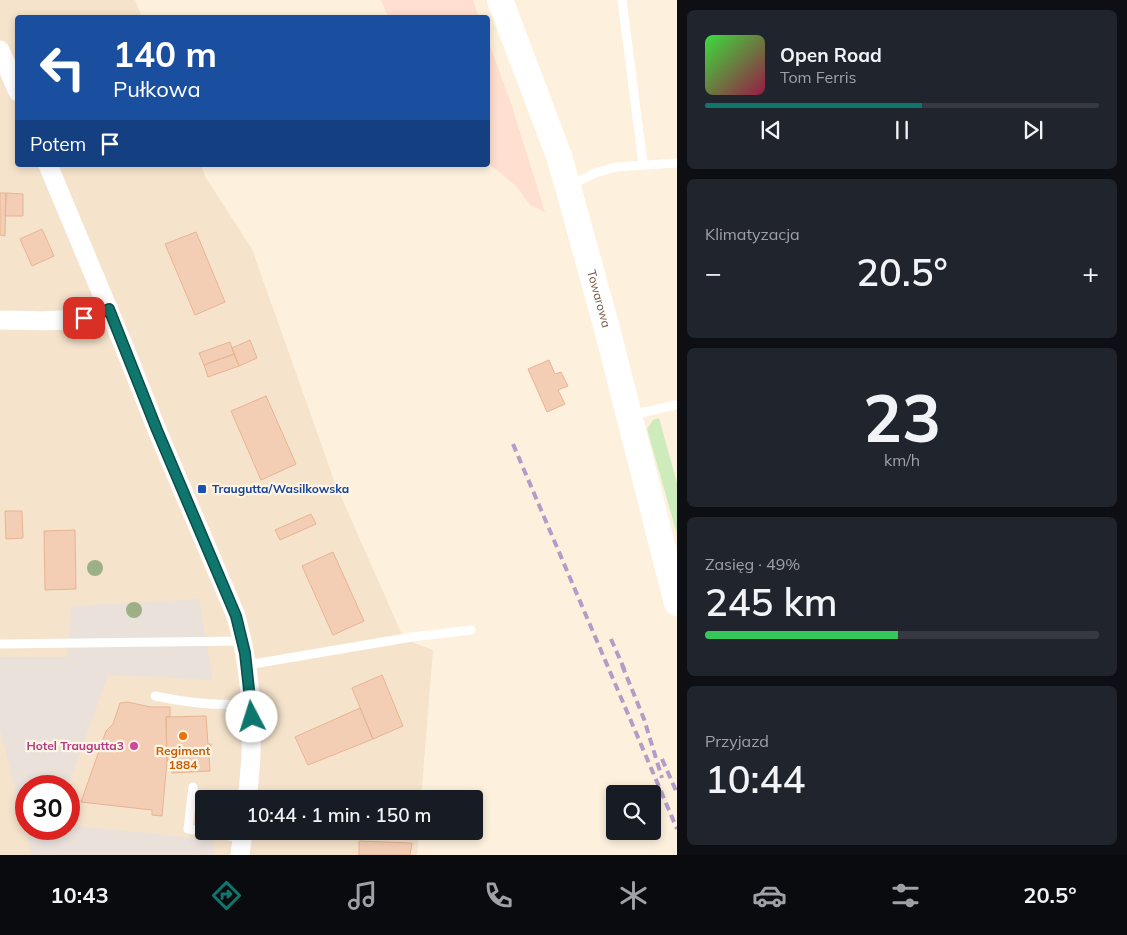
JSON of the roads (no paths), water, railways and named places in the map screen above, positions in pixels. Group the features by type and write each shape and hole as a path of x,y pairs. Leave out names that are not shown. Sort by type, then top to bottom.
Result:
{"main road":[{"name":"Towarowa","path":"502,1 559,156 606,325 677,603"}],"street":[{"path":"0,50 15,85"},
{"path":"49,167 109,309 157,430 232,604 243,641 251,704 252,730 248,790"},
{"path":"0,320 72,320 96,315 109,309"}],"lane":[{"path":"622,0 643,164"},
{"path":"568,187 602,171 616,167 643,164 655,166 677,163"},
{"path":"629,415 675,405"},
{"path":"247,665 412,637 470,630"},
{"path":"0,644 243,641"},
{"path":"155,696 184,702 230,705 251,704"},
{"path":"193,788 188,830 242,841"}],"railway":[{"path":"513,444 677,829"},
{"path":"611,639 625,671"},
{"path":"622,665 644,719 662,778"},
{"path":"662,759 677,793"}],"place":[{"name":"Traugutta/Wasilkowska","path":"202,489"},
{"name":"Regiment 1884","path":"183,736"},
{"name":"Hotel Traugutta3","path":"134,746"}]}
